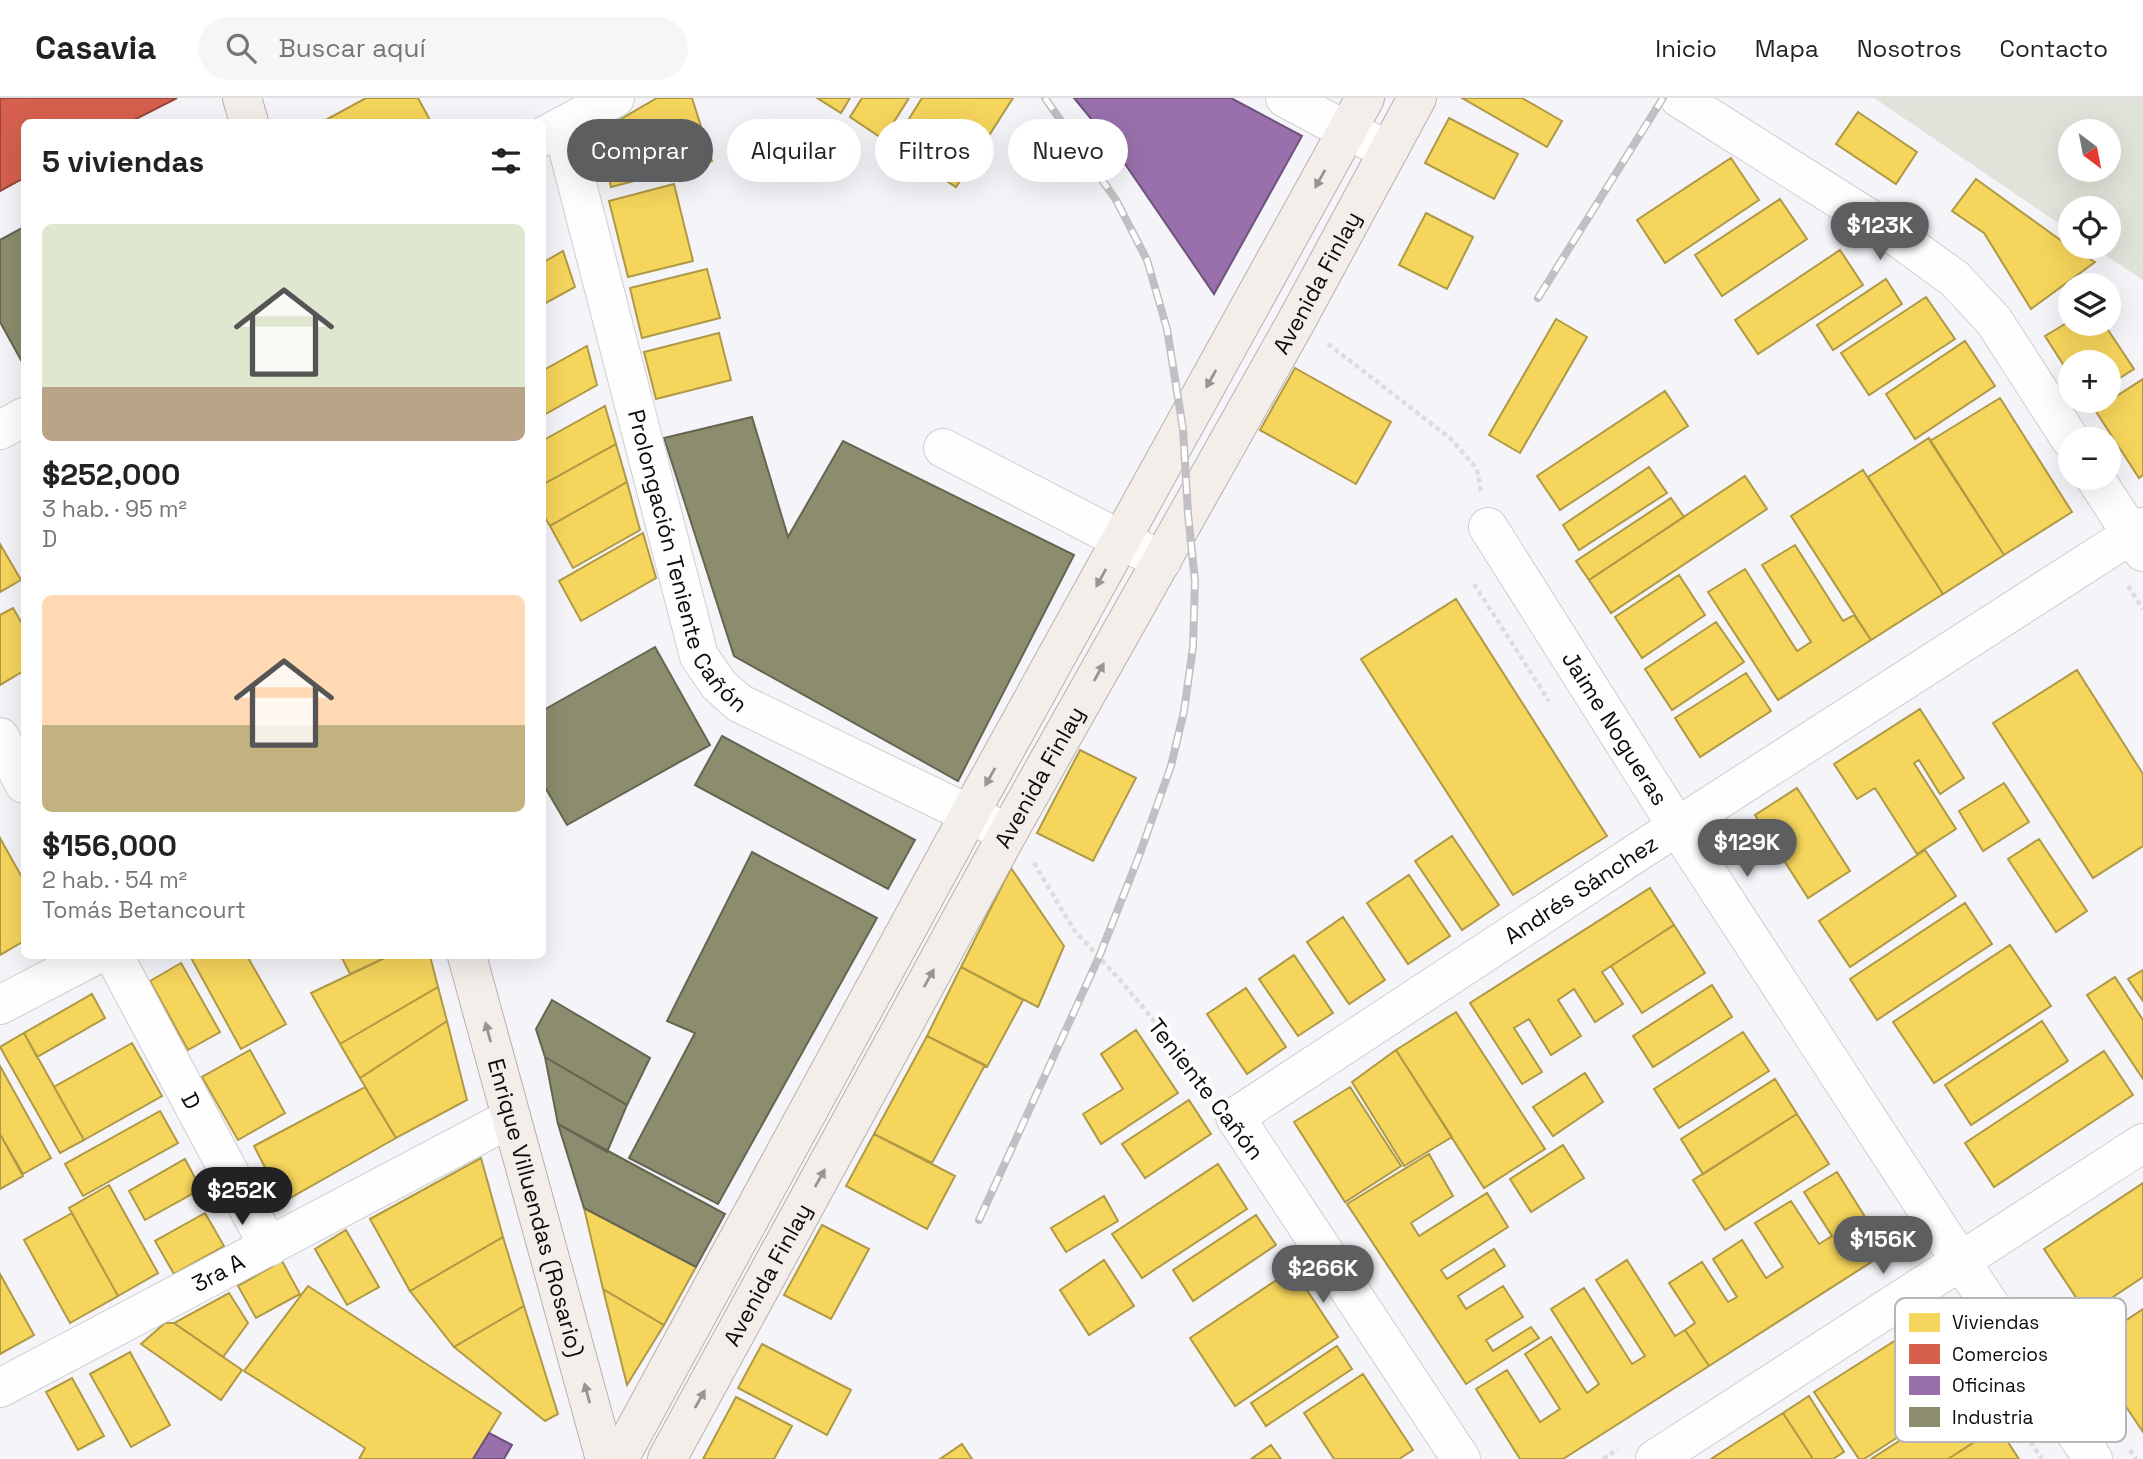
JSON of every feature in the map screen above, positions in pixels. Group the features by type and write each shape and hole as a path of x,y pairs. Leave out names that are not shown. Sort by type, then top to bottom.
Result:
{"main road":[{"path":"242,98 248,119"},
{"name":"Avenida Finlay","path":"619,1459 969,815 1365,98"},
{"name":"Avenida Finlay","path":"667,1459 1008,833 1297,320 1417,98"},
{"name":"Enrique Villuendas (Rosario)","path":"468,959 605,1459"}],"street":[{"path":"552,132 615,98"},
{"path":"1285,98 1389,150"},
{"path":"1679,98 1886,229 1955,279 1994,321 2062,427"},
{"name":"Prolongación Teniente Cañón","path":"552,132 699,656 718,684 739,703 1008,833"},
{"path":"0,430 21,419"},
{"path":"943,448 1162,561"},
{"path":"2104,490 2139,538"},
{"name":"Jaime Nogueras","path":"1488,527 1678,828 1986,1298"},
{"name":"Andrés Sánchez","path":"1235,1117 1678,828 2139,538"},
{"path":"0,737 21,778"},
{"path":"0,1005 88,959"},
{"name":"D","path":"116,959 269,1247"},
{"name":"Teniente Cañón","path":"1235,1117 1461,1459"},
{"name":"3ra A","path":"0,1388 511,1118"},
{"path":"1904,1298 2143,1143"},
{"path":"1655,1459 1895,1304"},
{"name":"Jaime Nogueras","path":"2082,1442 2093,1459"}],"path":[{"path":"1297,320 1450,438 1477,470 1488,527"},
{"name":"Teniente Cañón","path":"1008,833 1035,864 1074,930 1120,980 1235,1117"}],"shaded area":[{"path":"1874,98 2143,98 2143,280 2111,259 2121,259 2121,196 2058,196 2058,223"}],"building: Viviendas":[{"path":"366,98 418,98 429,119 328,119"},
{"path":"657,98 692,98 699,119 621,119"},
{"path":"817,98 850,98 841,113"},
{"path":"862,98 909,98 896,119 875,119 875,134 861,124 861,119 850,117"},
{"path":"922,98 1013,98 994,128 994,119 909,119"},
{"path":"1462,98 1522,98 1562,121 1547,147"},
{"path":"1858,112 1917,152 1896,184 1836,144"},
{"path":"1449,118 1518,154 1494,199 1425,163"},
{"path":"1731,158 1759,200 1665,263 1637,220"},
{"path":"1976,179 2058,238 2058,259 2090,259 2095,262 2080,273 2058,273 2058,289 2031,309 1984,233 1952,211"},
{"path":"610,182 630,182 611,187"},
{"path":"674,184 693,261 628,277 609,201"},
{"path":"1780,199 1807,239 1722,296 1695,255"},
{"path":"1426,213 1473,237 1447,289 1399,265"},
{"path":"1840,250 1863,285 1758,354 1735,320"},
{"path":"563,251 575,287 546,303 546,261"},
{"path":"707,269 720,318 642,338 630,288"},
{"path":"1886,279 1902,304 1833,350 1817,325"},
{"path":"1926,297 1955,339 1869,395 1841,353"},
{"path":"1556,319 1587,337 1520,453 1489,435"},
{"path":"2058,328 2058,336 2112,336 2134,369 2121,377 2121,350 2058,350 2058,356 2045,336"},
{"path":"719,333 731,380 656,399 644,352"},
{"path":"1965,341 1995,386 1915,439 1886,394"},
{"path":"587,346 597,385 546,414 546,369"},
{"path":"1295,368 1391,422 1356,484 1260,430"},
{"path":"2143,379 2143,475 2139,478 2121,450 2121,427 2106,427 2097,413 2121,413 2121,393"},
{"path":"1665,391 1688,426 1560,510 1537,476"},
{"path":"2000,398 2072,512 2004,555 1930,441"},
{"path":"605,406 616,444 546,483 546,439"},
{"path":"1929,438 2004,555 1943,594 1868,477"},
{"path":"616,444 627,482 550,526 546,520 546,483"},
{"path":"1649,467 1667,493 1579,550 1563,525"},
{"path":"1863,470 1943,594 1871,640 1791,516"},
{"path":"1745,476 1767,509 1611,613 1589,580"},
{"path":"627,482 640,530 573,568 550,526"},
{"path":"1671,498 1684,517 1589,580 1576,561"},
{"path":"643,533 656,578 581,621 559,581"},
{"path":"0,544 21,580 0,592"},
{"path":"1795,545 1843,621 1854,615 1871,640 1778,700 1708,592 1745,569 1797,651 1811,642 1762,565"},
{"path":"1679,575 1705,615 1642,658 1615,617"},
{"path":"1456,599 1607,836 1513,895 1361,659"},
{"path":"13,608 21,622 21,673 0,685 0,615"},
{"path":"1716,622 1744,662 1672,710 1645,669"},
{"path":"2077,670 2143,774 2143,846 2093,878 1993,723"},
{"path":"1746,673 1771,711 1700,757 1675,718"},
{"path":"1920,709 1964,778 1940,794 1919,760 1914,763 1956,829 1917,854 1875,788 1857,799 1834,764"},
{"path":"1080,750 1136,778 1093,861 1037,833"},
{"path":"2004,783 2029,822 1983,851 1959,811"},
{"path":"1797,788 1850,871 1808,898 1755,815"},
{"path":"1452,836 1499,905 1462,930 1415,861"},
{"path":"0,838 21,876 21,943 0,955"},
{"path":"2039,839 2087,911 2056,932 2008,859"},
{"path":"1925,850 1956,896 1850,967 1819,921"},
{"path":"1011,868 1064,946 1038,1007 961,967"},
{"path":"1409,875 1450,936 1408,964 1367,903"},
{"path":"1650,888 1674,925 1602,972 1623,1004 1595,1022 1574,989 1558,1000 1581,1036 1551,1055 1529,1019 1514,1028 1542,1072 1522,1084 1470,1003"},
{"path":"1965,903 1992,944 1877,1020 1850,979"},
{"path":"1343,917 1385,980 1349,1004 1307,942"},
{"path":"1674,925 1705,973 1642,1013 1611,966"},
{"path":"2010,945 2051,1006 1934,1083 1893,1022"},
{"path":"1294,955 1333,1013 1298,1036 1259,979"},
{"path":"192,959 249,959 286,1024 241,1049"},
{"path":"342,959 382,959 350,974"},
{"path":"383,959 431,959 438,987 340,1044 311,993"},
{"path":"181,963 220,1032 188,1050 150,981"},
{"path":"961,967 1023,1000 987,1067 927,1036"},
{"path":"2143,970 2143,1001 2128,979"},
{"path":"2115,977 2143,1020 2143,1079 2087,995"},
{"path":"1712,985 1732,1017 1653,1067 1633,1036"},
{"path":"438,987 447,1021 360,1078 340,1044"},
{"path":"1246,988 1286,1047 1247,1074 1207,1014"},
{"path":"92,994 105,1018 37,1057 24,1033"},
{"path":"1456,1012 1545,1149 1484,1188 1396,1050"},
{"path":"447,1021 467,1100 396,1138 360,1078"},
{"path":"2042,1021 2068,1061 1971,1125 1945,1085"},
{"path":"1136,1030 1178,1093 1101,1144 1083,1114 1123,1089 1101,1054"},
{"path":"1743,1032 1769,1071 1679,1128 1654,1089"},
{"path":"24,1033 84,1140 60,1153 0,1047"},
{"path":"927,1036 985,1065 932,1163 874,1134"},
{"path":"132,1043 162,1096 84,1140 54,1087"},
{"path":"250,1050 285,1113 238,1140 202,1077"},
{"path":"1396,1050 1452,1137 1404,1166 1352,1082"},
{"path":"2104,1051 2133,1095 1994,1187 1965,1143"},
{"path":"0,1066 51,1158 23,1174 0,1134"},
{"path":"1585,1073 1603,1102 1553,1136 1533,1107"},
{"path":"1775,1079 1797,1114 1703,1174 1681,1139"},
{"path":"365,1087 396,1138 283,1202 254,1146"},
{"path":"1350,1087 1401,1166 1345,1202 1294,1122"},
{"path":"1189,1100 1211,1134 1145,1178 1122,1144"},
{"path":"160,1111 178,1143 83,1196 65,1164"},
{"path":"1797,1114 1829,1164 1725,1230 1693,1180"},
{"path":"0,1134 23,1176 0,1189"},
{"path":"874,1134 955,1176 927,1229 846,1186"},
{"path":"1563,1145 1584,1178 1531,1212 1510,1179"},
{"path":"1429,1154 1453,1196 1411,1223 1419,1236 1487,1193 1508,1227 1441,1270 1447,1279 1494,1249 1505,1266 1458,1296 1466,1309 1503,1286 1523,1317 1486,1340 1493,1351 1531,1327 1539,1338 1466,1384 1347,1204"},
{"path":"481,1158 503,1237 410,1291 370,1219"},
{"path":"185,1159 201,1189 145,1220 129,1191"},
{"path":"1218,1164 1247,1209 1142,1278 1112,1234"},
{"path":"1837,1172 1887,1252 1709,1366 1685,1330 1695,1323 1669,1283 1702,1262 1728,1302 1737,1297 1713,1259 1742,1240 1766,1278 1783,1267 1755,1223 1791,1201 1819,1244 1832,1236 1804,1192"},
{"path":"2143,1183 2143,1277 2111,1298 2076,1298 2044,1249"},
{"path":"109,1185 158,1273 118,1296 69,1208"},
{"path":"1104,1196 1118,1221 1066,1252 1051,1228"},
{"path":"584,1208 696,1267 664,1325 603,1289"},
{"path":"72,1213 118,1296 70,1323 24,1240"},
{"path":"205,1213 224,1246 174,1274 155,1241"},
{"path":"1256,1215 1276,1245 1193,1301 1173,1270"},
{"path":"822,1225 869,1249 831,1319 784,1295"},
{"path":"346,1230 379,1287 347,1305 315,1249"},
{"path":"503,1237 524,1306 454,1347 410,1291"},
{"path":"1104,1260 1134,1306 1089,1335 1060,1290"},
{"path":"1627,1260 1675,1336 1685,1330 1709,1366 1563,1459 1520,1459 1476,1389 1507,1370 1540,1422 1560,1409 1525,1354 1551,1337 1587,1393 1599,1384 1551,1309 1584,1288 1632,1364 1645,1356 1596,1280"},
{"path":"282,1261 300,1294 256,1318 238,1286"},
{"path":"1293,1269 1338,1337 1235,1406 1190,1338"},
{"path":"0,1274 34,1335 0,1354"},
{"path":"308,1286 501,1413 473,1459 359,1459 365,1448 244,1371"},
{"path":"603,1289 664,1325 627,1385"},
{"path":"229,1293 248,1323 223,1357 174,1323"},
{"path":"524,1306 558,1414 545,1421 454,1347"},
{"path":"2143,1309 2143,1432 2126,1407 2126,1320"},
{"path":"165,1323 174,1323 242,1370 221,1400 141,1344"},
{"path":"1895,1341 1895,1439 1864,1459 1859,1459 1814,1392"},
{"path":"762,1344 851,1390 827,1435 738,1388"},
{"path":"1337,1346 1352,1369 1266,1426 1251,1403"},
{"path":"130,1352 170,1425 131,1447 90,1374"},
{"path":"1363,1374 1413,1450 1399,1459 1334,1459 1304,1413"},
{"path":"72,1378 104,1436 78,1450 46,1392"},
{"path":"1809,1396 1844,1452 1833,1459 1813,1459 1783,1413"},
{"path":"736,1397 792,1426 774,1459 703,1459"},
{"path":"1783,1413 1813,1459 1711,1459 1737,1442"},
{"path":"1898,1442 1974,1442 1948,1459 1871,1459"},
{"path":"1975,1442 2008,1442 2019,1459 1948,1459"},
{"path":"962,1444 972,1459 940,1459"},
{"path":"1271,1445 1281,1459 1251,1459"}],"building: Comercios":[{"path":"0,98 177,98 136,119 21,119 21,180 0,191"}],"building: Oficinas":[{"path":"1074,98 1231,98 1302,136 1214,294 1128,168 1128,119 1091,119"},
{"path":"489,1433 512,1445 504,1459 473,1459"}],"building: Industria":[{"path":"21,229 21,360 0,322 0,240"},
{"path":"752,417 788,537 843,441 1074,555 958,781 734,656 664,438"},
{"path":"655,647 710,745 567,825 546,789 546,709"},
{"path":"722,736 915,840 888,889 695,785"},
{"path":"752,852 877,918 718,1204 629,1158 695,1033 667,1021"},
{"path":"552,1000 650,1058 627,1105 545,1057 536,1029"},
{"path":"545,1057 627,1105 607,1152 558,1124"},
{"path":"558,1124 725,1214 696,1267 584,1208"}],"railway":[{"path":"979,1220 1099,957 1139,856 1171,766 1184,711 1193,647 1195,581 1183,429 1167,329 1147,260 1116,200 1045,98"},
{"path":"1538,298 1663,98"}]}
